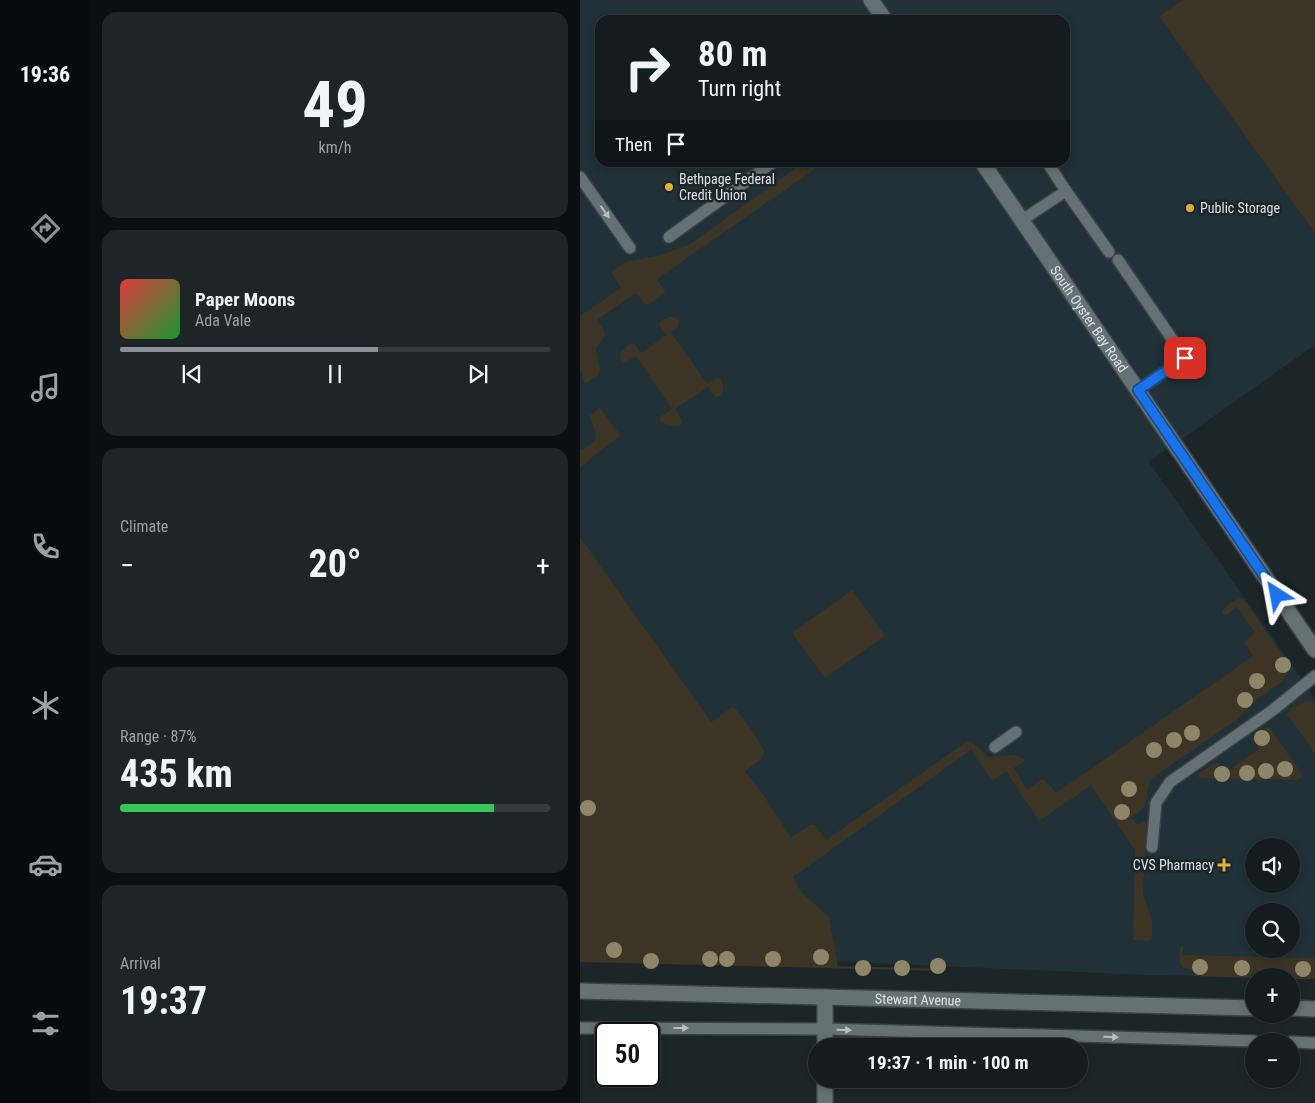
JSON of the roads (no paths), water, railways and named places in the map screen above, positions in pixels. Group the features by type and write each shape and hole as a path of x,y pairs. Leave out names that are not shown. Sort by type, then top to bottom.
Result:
{"main road":[{"path":"871,0 882,15"},
{"name":"South Oyster Bay Road","path":"985,167 1315,650"},
{"name":"Stewart Avenue","path":"580,991 1245,1008"},
{"path":"825,997 825,1038"},
{"path":"1300,1008 1315,1009"},
{"path":"825,1088 825,1103"}],"lane":[{"path":"669,237 766,167"},
{"path":"1049,167 1109,252"},
{"path":"580,177 630,248"},
{"path":"1022,220 1066,191"},
{"path":"1118,260 1185,358 1138,390"},
{"path":"1152,847 1156,803 1170,782 1273,710 1315,676"},
{"path":"995,747 1016,732"},
{"path":"580,1028 825,1029 1245,1041"},
{"path":"1300,1042 1315,1043"}],"place":[{"name":"Bethpage Federal Credit Union","path":"669,187"},
{"name":"Public Storage","path":"1190,208"},
{"name":"CVS Pharmacy","path":"1224,865"}]}
